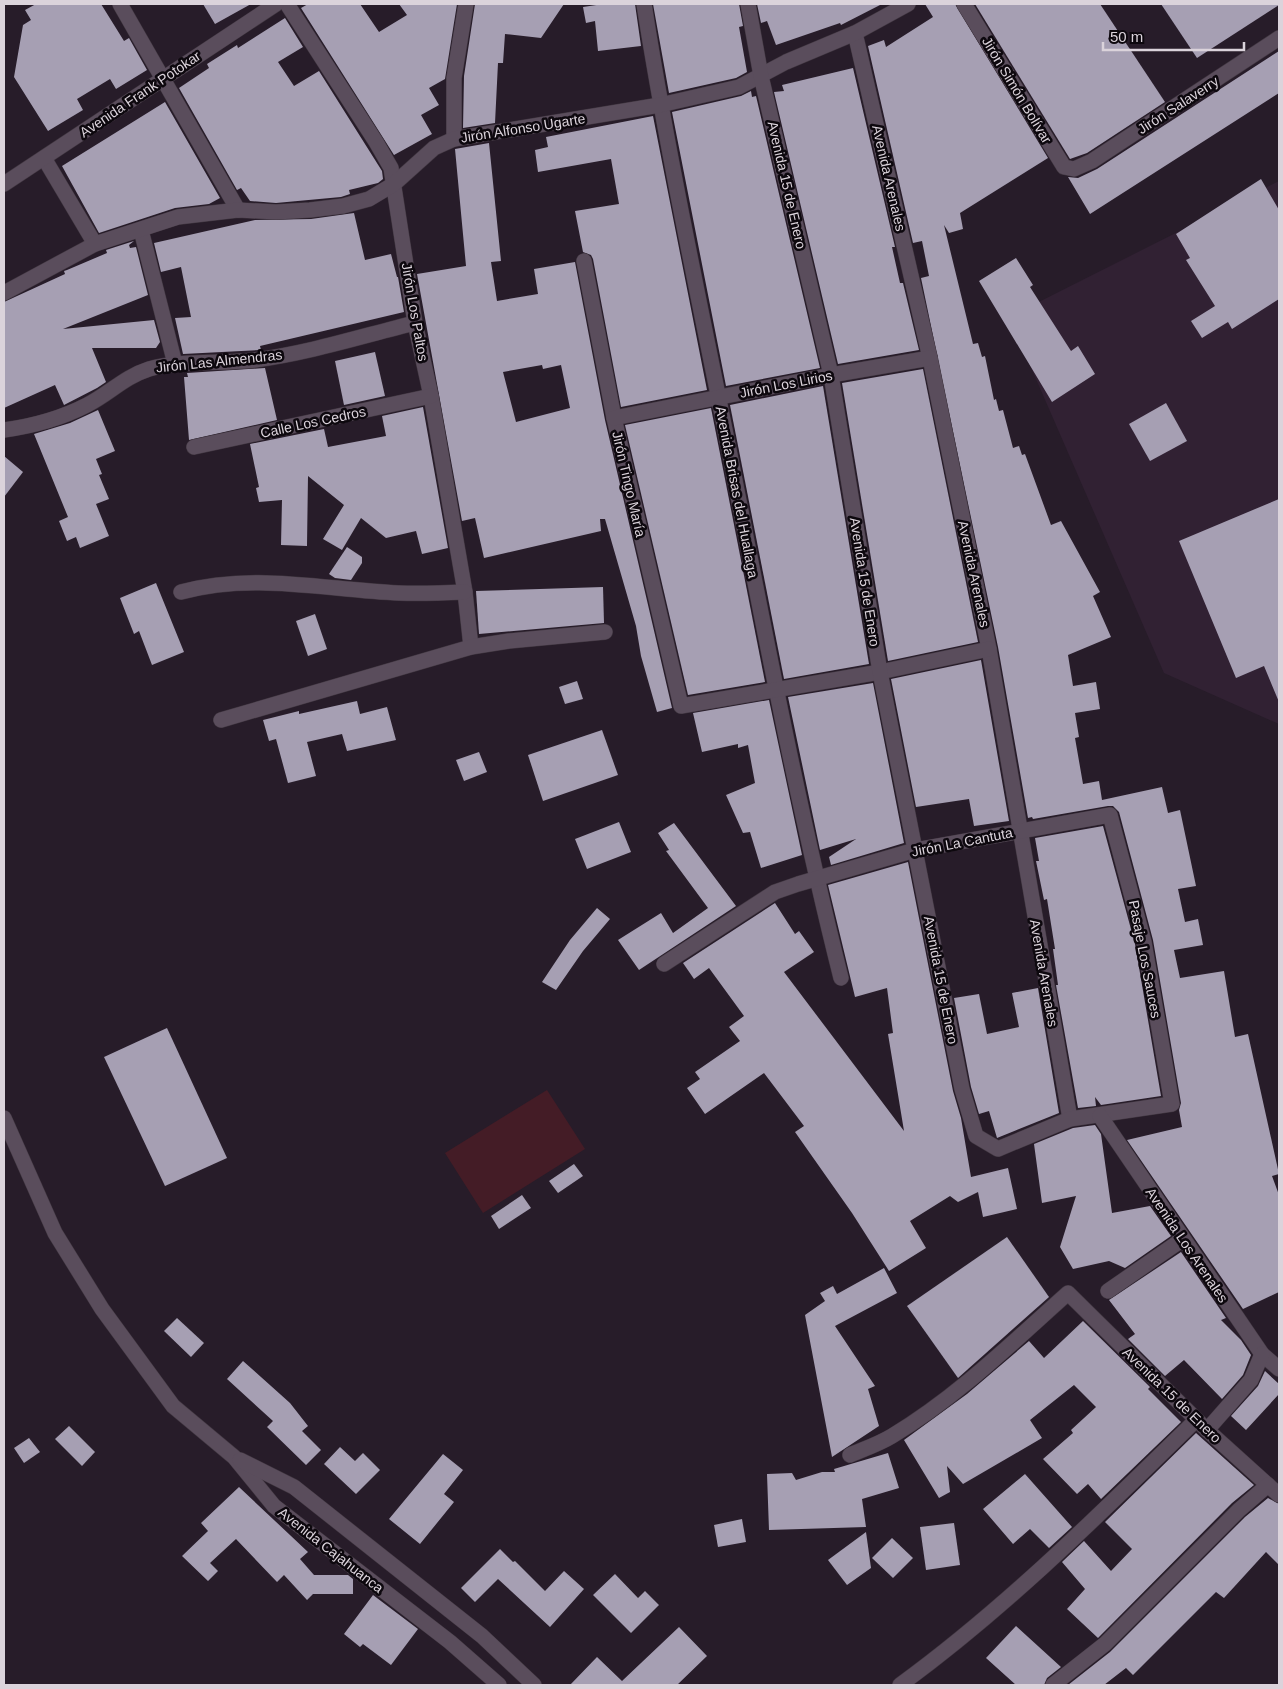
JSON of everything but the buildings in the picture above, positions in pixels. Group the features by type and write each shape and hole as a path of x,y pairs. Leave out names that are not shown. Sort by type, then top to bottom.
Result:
{"street":[{"path":"120,4 238,210"},
{"name":"Avenida Frank Potokar","path":"4,184 276,4"},
{"name":"Jirón Los Paltos","path":"287,4 391,168 415,323 431,396 465,592 471,647"},
{"path":"454,139 454,78 466,4"},
{"name":"Avenida Brisas del Huallaga","path":"644,4 660,105 776,689 816,879 841,978"},
{"name":"Avenida 15 de Enero","path":"748,4 762,76 831,375 880,672 962,1089 976,1136 998,1149 1070,1119"},
{"name":"Jirón Alfonso Ugarte","path":"4,293 95,244 141,230 156,223 238,210 276,212 342,206 369,199 394,184 434,148 454,139 660,105 739,87 786,62 855,33 908,4"},
{"name":"Jirón Simón Bolívar","path":"964,4 1064,167 1074,169"},
{"name":"Avenida Arenales","path":"855,33 930,358 989,649 1070,1119"},
{"name":"Jirón Salaverry","path":"1074,169 1092,161 1279,38"},
{"path":"44,158 95,244"},
{"path":"141,230 175,364"},
{"name":"Jirón Tingo María","path":"584,261 614,418 681,706 776,689"},
{"name":"Jirón Las Almendras","path":"4,430 37,426 88,405 116,384 149,369 175,364 229,363 257,360 415,323"},
{"name":"Jirón Los Lirios","path":"614,418 831,375 930,358"},
{"name":"Calle Los Cedros","path":"194,447 431,396"},
{"path":"181,592 200,586 270,582 399,593 465,592"},
{"path":"221,720 471,647 489,643 605,632"},
{"path":"776,689 880,672 989,649"},
{"name":"Jirón La Cantuta","path":"664,964 776,892 915,850 1110,815"},
{"name":"Pasaje Los Sauces","path":"1100,1116 1172,1104 1144,942 1110,815"},
{"path":"1070,1119 1100,1116"},
{"name":"Avenida Los Arenales","path":"1100,1116 1262,1354 1279,1369"},
{"name":"Avenida Cajahuanca","path":"4,1118 55,1233 102,1309 173,1406 234,1457 274,1506 450,1642 499,1685"},
{"path":"1108,1291 1183,1239"},
{"name":"Avenida 15 de Enero","path":"850,1456 890,1437 921,1418 979,1371 1068,1293 1201,1425 1274,1490"},
{"path":"900,1685 930,1663 1060,1552 1251,1380 1262,1354"},
{"path":"234,1457 294,1486 482,1636 534,1685"},
{"path":"1053,1685 1105,1644 1239,1510 1274,1490"}],"shaded area":[{"path":"1279,181 1279,724 1164,673 1009,317"},
{"path":"547,1090 585,1149 483,1213 445,1153"}]}
